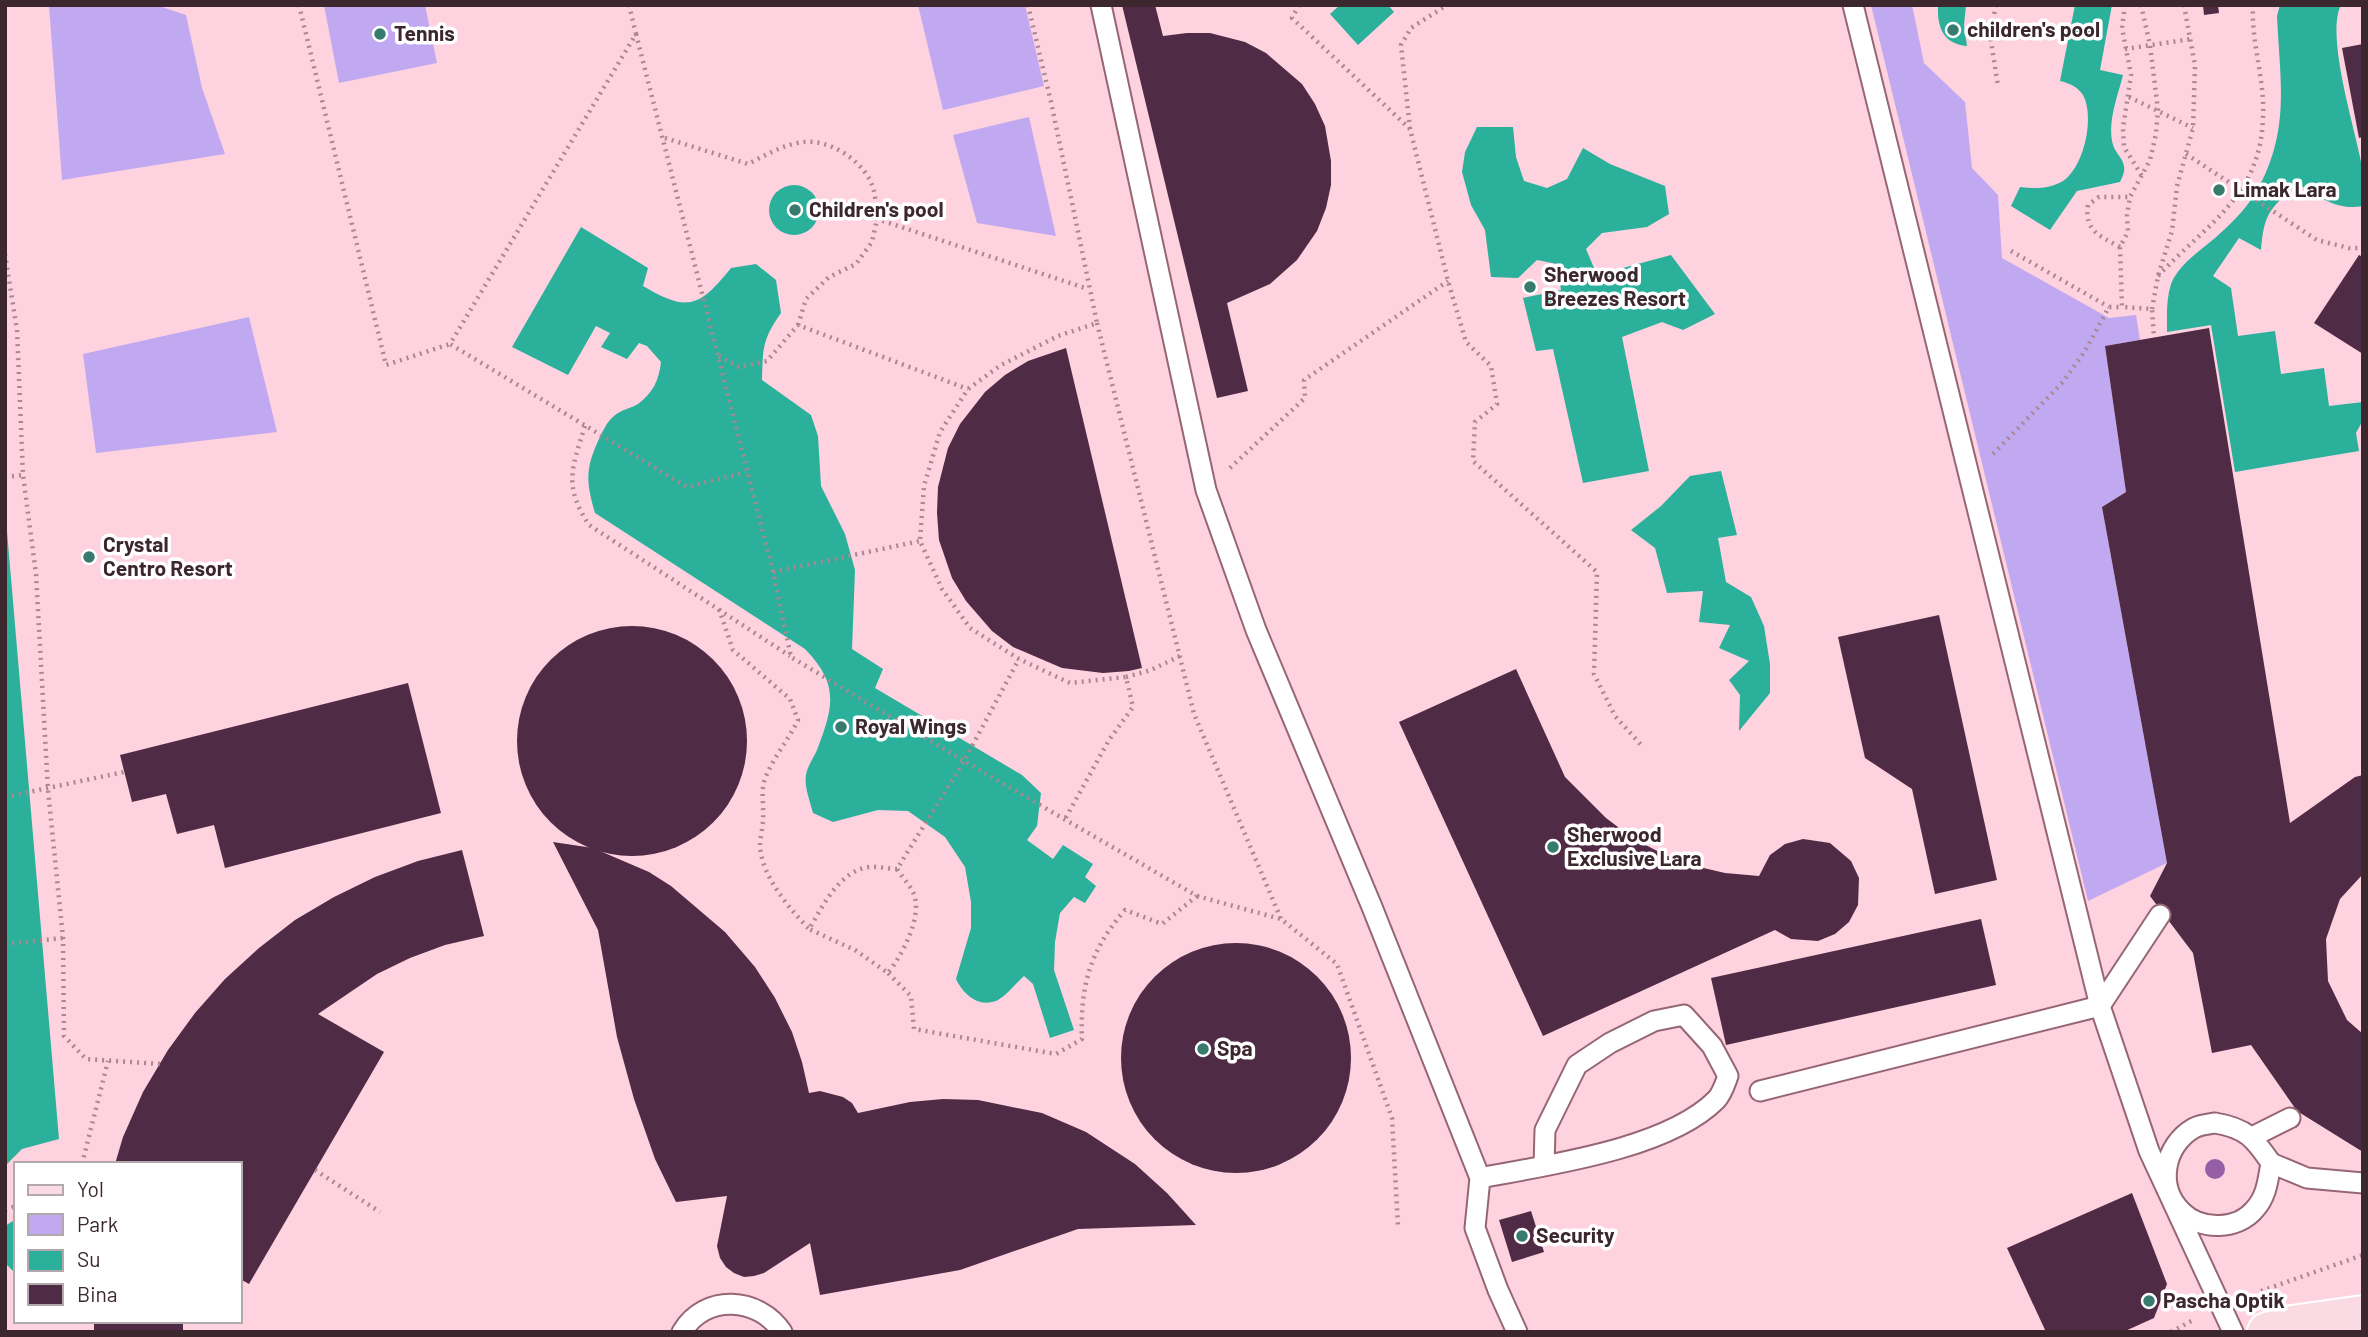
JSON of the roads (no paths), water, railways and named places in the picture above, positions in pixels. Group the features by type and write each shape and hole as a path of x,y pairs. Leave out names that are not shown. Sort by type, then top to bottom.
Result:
{"main road":[{"path":"2286,1329 2363,1315"}],"lane":[{"path":"1101,5 1206,490 1256,630 1372,907 1480,1178 1475,1228 1517,1332"},
{"path":"1853,5 2100,1006 2149,1151 2222,1305 2232,1332"},
{"path":"1760,1091 2100,1006 2160,915"},
{"path":"1480,1178 1544,1166 1627,1147 1690,1120 1718,1099 1728,1076 1712,1046 1684,1015 1654,1021 1610,1043 1577,1065 1545,1130 1544,1166"},
{"path":"2252,1137 2290,1118"},
{"path":"2271,1163 2266,1192 2255,1210 2239,1221 2219,1226 2199,1223 2182,1213 2170,1196 2165,1176 2169,1157 2179,1140 2196,1127 2215,1123 2235,1126 2252,1137 2271,1163 2307,1178 2363,1183"},
{"path":"682,1332 699,1313 715,1306 733,1303 764,1312 776,1322 782,1332"}],"water":[{"path":"1340,5 1388,5 1394,12 1358,45 1330,14"},
{"name":"children's pool","path":"1938,5 1966,5 1964,25 1967,46 1952,42 1943,33"},
{"path":"2075,5 2112,5 2100,70 2123,75 2114,108 2111,133 2124,169 2120,182 2077,191 2050,230 2011,206 2020,187 2042,188 2063,181 2077,165 2082,153 2088,116 2086,104 2079,90 2060,81"},
{"path":"2280,5 2341,5 2337,19 2339,60 2362,167 2363,206 2337,205 2298,184 2270,212 2264,227 2261,250 2239,238 2213,276 2231,288 2238,336 2275,331 2281,374 2324,368 2329,406 2363,402 2363,420 2356,433 2359,451 2235,472 2211,325 2167,332 2168,302 2171,284 2179,270 2241,212 2255,194 2266,171 2279,128 2281,107 2277,16"},
{"path":"1477,127 1513,127 1516,157 1524,181 1547,188 1567,179 1583,148 1610,164 1665,186 1669,214 1647,227 1602,233 1586,249 1597,275 1671,255 1715,314 1683,330 1662,322 1622,337 1649,471 1583,483 1553,349 1536,351 1523,298 1561,290 1557,264 1537,260 1518,278 1491,277 1485,230 1471,205 1462,172 1465,152"},
{"name":"Children's pool","path":"794,185 811,193 819,210 811,227 794,235 777,227 769,210 777,193"},
{"path":"581,227 648,268 643,286 671,300 692,302 701,298 731,268 756,264 776,280 781,313 770,330 765,345 762,380 811,415 818,436 821,486 845,534 855,570 852,649 883,669 875,688 1022,775 1041,793 1037,826 1027,840 1053,859 1063,845 1093,864 1085,877 1096,886 1085,903 1074,897 1060,913 1055,942 1054,970 1074,1030 1050,1038 1033,984 1024,976 1001,998 984,1003 967,995 959,985 956,979 971,928 971,902 965,867 945,837 908,811 878,810 833,822 813,813 806,775 827,721 830,696 824,673 805,649 595,513 588,476 599,439 615,415 638,404 648,395 659,375 661,362 647,346 639,343 627,359 601,347 610,333 596,326 568,375 512,347"},
{"path":"1721,471 1737,535 1718,538 1726,582 1751,597 1764,626 1770,664 1770,693 1739,731 1740,695 1729,680 1749,661 1719,648 1730,625 1699,622 1703,591 1667,593 1655,548 1631,530 1661,506 1690,476"},
{"path":"5,508 59,1139 22,1149 5,1166"},
{"path":"14,1220 14,1272 5,1263 5,1226"}],"place":[{"name":"children's pool","path":"1953,30"},
{"name":"Tennis","path":"380,34"},
{"name":"Limak Lara","path":"2219,190"},
{"name":"Children's pool","path":"795,210"},
{"name":"Sherwood Breezes Resort","path":"1530,287"},
{"name":"Crystal Centro Resort","path":"89,557"},
{"name":"Royal Wings","path":"841,727"},
{"name":"Sherwood Exclusive Lara","path":"1553,847"},
{"name":"Spa","path":"1203,1049"},
{"name":"Security","path":"1522,1236"},
{"name":"Pascha Optik","path":"2149,1301"}]}
